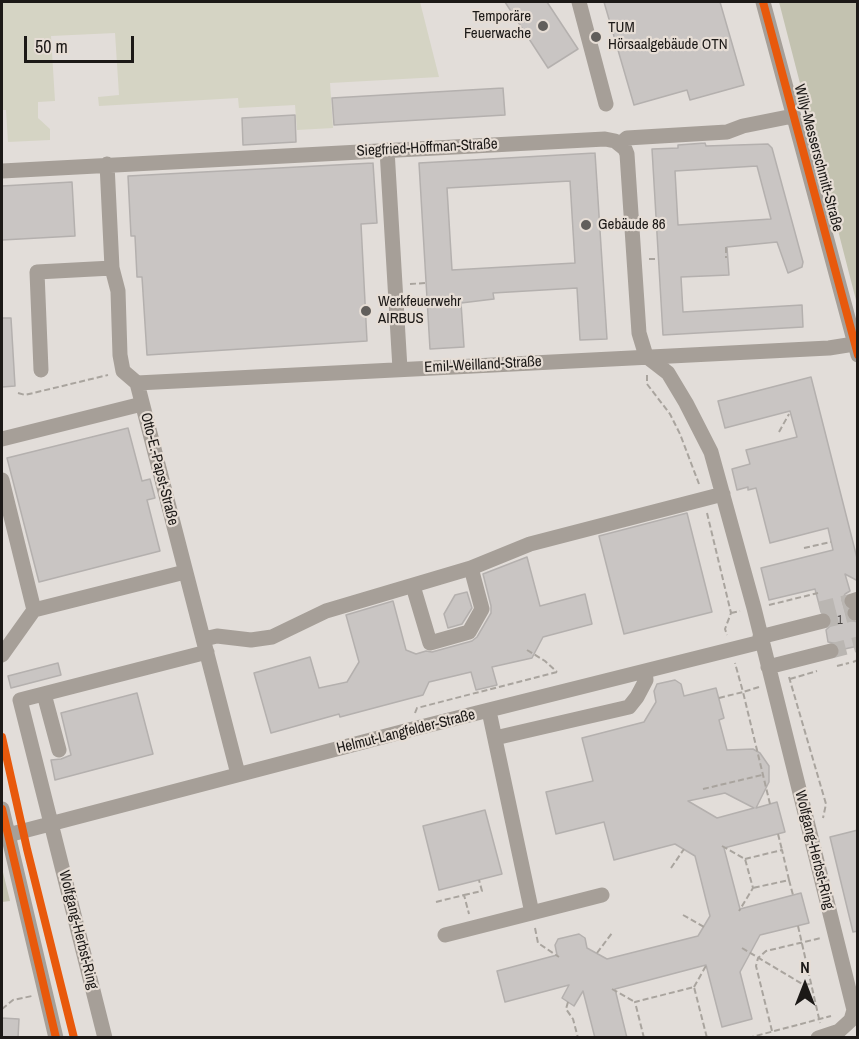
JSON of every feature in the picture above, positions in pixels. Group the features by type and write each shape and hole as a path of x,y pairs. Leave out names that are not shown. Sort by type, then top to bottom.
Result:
{"street":[{"path":"579,2 606,104"},
{"name":"Willy-Messerschmitt-Straße","path":"764,2 856,350"},
{"name":"Siegfried-Hoffman-Straße","path":"2,171 604,139 620,144 627,138 727,132 744,126 793,116"},
{"path":"620,144 627,154 639,333 646,356"},
{"path":"387,150 400,369"},
{"path":"107,164 112,268 118,291 120,355 123,370 137,383"},
{"path":"41,370 37,272 112,268"},
{"name":"Emil-Weilland-Straße","path":"137,383 646,356 829,348 856,350"},
{"name":"Wolfgang-Herbst-Ring","path":"646,356 668,374 711,452 768,667 854,1011 850,1020 839,1031 820,1037"},
{"name":"Otto-E.-Papst-Straße","path":"137,383 238,774"},
{"path":"2,439 142,404"},
{"path":"2,480 34,610"},
{"path":"58,750 44,694 205,645 217,636 262,639 326,611 471,568 530,544 723,494"},
{"path":"413,586 430,643 469,632 482,609 471,568"},
{"path":"2,655 34,610 185,572"},
{"name":"Helmut-Langfelder-Straße","path":"8,835 409,730 731,650 821,615"},
{"path":"768,667 831,651"},
{"path":"495,738 629,707 646,680 645,672"},
{"name":"Wolfgang-Herbst-Ring","path":"44,694 20,700 105,1038"},
{"path":"489,711 532,913"},
{"path":"2,809 56,1038"},
{"path":"445,935 602,895"}],"path":[{"path":"726,247 726,258"},
{"path":"646,356 647,384 670,414 680,434 703,499 731,613 725,629 770,804"},
{"path":"18,393 26,395 123,370"},
{"path":"779,432 789,414"},
{"path":"804,548 831,542"},
{"path":"769,605 818,593"},
{"path":"409,730 417,708 557,672 527,650"},
{"path":"853,662 858,660"},
{"path":"831,668 849,663"},
{"path":"719,698 822,670"},
{"path":"703,789 763,775"},
{"path":"778,834 793,895"},
{"path":"722,846 746,859 782,850"},
{"path":"671,868 684,849"},
{"path":"739,911 753,888 746,859"},
{"path":"436,902 482,891 479,880"},
{"path":"753,888 789,880"},
{"path":"464,895 473,928"},
{"path":"532,913 538,943 559,957"},
{"path":"683,915 704,927"},
{"path":"798,926 820,1019 820,1037"},
{"path":"597,953 612,933"},
{"path":"772,1031 756,966 758,958 766,951 835,935"},
{"path":"742,948 804,985 811,983"},
{"path":"707,964 694,987 707,1038"},
{"path":"612,989 635,1002 694,987"},
{"path":"2,1009 13,1000 32,996"},
{"path":"568,1002 566,1009 573,1019 578,1038"},
{"path":"635,1002 644,1038"},
{"path":"748,1038 831,1016"}],"shaded area":[{"path":"2,2 420,2 439,77 330,83 333,128 297,130 295,105 239,108 238,98 99,106 98,97 119,95 115,33 51,36 55,101 38,102 38,118 50,129 50,140 8,142 6,110 2,110"}],"green space":[{"path":"779,2 857,2 857,304"},
{"path":"2,868 10,901 2,902"}],"building":[{"path":"505,2 547,2 578,49 548,68"},
{"path":"604,2 720,2 744,85 690,100 687,90 634,105"},
{"path":"503,88 505,115 334,125 332,98"},
{"path":"295,115 296,142 243,145 242,118"},
{"path":"768,144 772,148 803,262 802,267 788,273 777,242 727,247 729,275 681,277 683,312 802,305 803,327 663,335 652,149 678,148 678,145","holes":["757,166 771,219 678,225 675,171"]},
{"name":"Gebäude 86","path":"595,153 607,339 580,340 577,288 493,293 494,299 461,303 464,347 430,349 419,163","holes":["570,181 575,263 452,270 447,188"]},
{"path":"373,163 377,223 361,224 367,341 147,355 142,277 137,277 135,236 131,236 128,176"},
{"path":"72,182 75,236 2,240 2,186"},
{"path":"2,318 11,318 15,386 2,387"},
{"path":"811,377 858,562 858,581 845,574 850,591 842,600 848,620 858,622 858,646 840,650 838,644 828,642 826,630 832,624 832,618 826,612 821,612 815,589 769,600 761,568 833,550 828,528 770,543 756,488 748,490 748,487 737,490 732,469 750,464 746,450 797,437 790,411 725,428 718,401"},
{"path":"128,428 142,481 150,479 155,498 147,500 160,551 39,582 7,458"},
{"path":"687,513 712,612 624,634 599,536"},
{"path":"527,557 540,606 585,594 592,624 543,637 532,658 492,667 497,685 476,690 471,672 429,682 423,695 340,717 339,714 271,733 254,673 310,657 319,688 347,682 359,662 346,615 393,601 406,650 416,654 432,652 472,641 477,637 491,613 483,574"},
{"path":"467,592 472,608 462,624 448,628 444,614 455,595"},
{"path":"58,663 61,675 11,688 8,676"},
{"path":"675,680 681,684 684,696 716,688 724,718 719,720 727,750 753,749 760,753 769,766 769,782 756,808 777,802 785,832 724,848 740,909 801,893 809,923 760,935 740,972 752,1019 722,1027 706,965 615,989 627,1038 595,1038 583,991 574,1006 562,998 569,985 505,1002 497,971 557,955 555,945 558,939 579,934 585,938 587,948 607,959 698,936 710,916 695,856 675,844 614,860 604,822 556,834 546,792 593,781 582,738 644,722 656,702 654,691 657,684","holes":["725,793 754,808 717,818 688,801"]},
{"path":"137,693 153,754 55,780 51,760 71,755 61,713"},
{"path":"485,810 502,874 439,890 423,826"},
{"path":"858,830 858,931 853,932 830,837"},
{"path":"2,1018 19,1019 18,1038 2,1038"}],"tunnel":[{"path":"820,609 852,601"},
{"path":"823,621 855,613"},
{"path":"831,651 858,644"}],"cycle path":[{"path":"763,2 858,355"},
{"path":"2,737 74,1038"},
{"path":"2,809 56,1038"}],"place":[{"name":"Temporäre Feuerwache","path":"543,26"},
{"name":"TUM Hörsaalgebäude OTN","path":"596,37"},
{"name":"Gebäude 86","path":"586,225"},
{"name":"Werkfeuerwehr AIRBUS","path":"366,311"}]}
